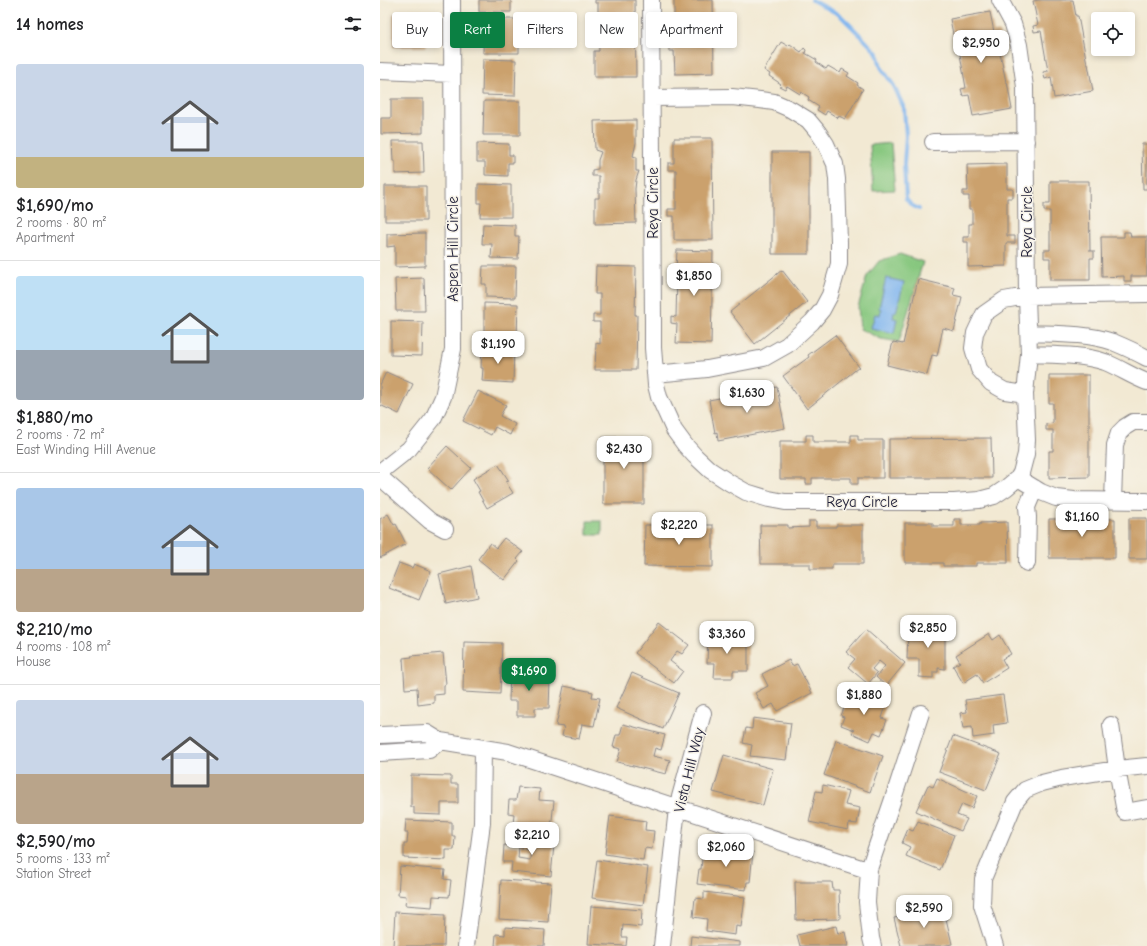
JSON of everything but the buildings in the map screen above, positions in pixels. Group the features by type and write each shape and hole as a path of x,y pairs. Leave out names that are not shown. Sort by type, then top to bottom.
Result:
{"street":[{"name":"Aspen Hill Circle","path":"380,472 409,449 433,419 443,397 453,349 452,0"},
{"name":"Reya Circle","path":"651,0 653,321 655,374 659,397 674,430 685,445 710,470 746,492 785,502 954,502 980,500 994,496 1006,488 1018,478 1024,464 1027,440 1025,394 1029,354 1025,87 1019,45 1013,24 1000,0"},
{"path":"380,71 452,74"},
{"path":"652,98 732,97 760,100 774,102 790,109 808,120 826,144 834,164 837,179 839,242 839,264 830,295 822,310 812,322 787,346 764,358 707,369 655,374"},
{"path":"933,142 1026,142"},
{"path":"1025,394 1005,391 991,383 979,368 973,348 975,333 984,314 1004,300 1027,296 1147,294"},
{"path":"1028,333 1087,336 1112,342 1147,358"},
{"path":"1029,354 1079,357 1105,362 1147,382"},
{"path":"1113,500 1115,445 1119,433 1133,422 1147,422"},
{"path":"380,477 430,521 446,529"},
{"path":"1018,478 1056,498 1074,500 1147,501"},
{"path":"1027,563 1027,507 1035,488"},
{"name":"Vista Hill Way","path":"662,946 677,808 703,713"},
{"path":"873,946 867,902 869,869 921,713"},
{"path":"1111,725 1125,812 1147,808"},
{"path":"380,735 427,733 440,741 508,752 861,868 869,869"},
{"path":"380,753 429,750 440,741"},
{"path":"466,946 482,822 483,748"},
{"path":"1117,769 1147,759"},
{"path":"995,946 982,905 982,879 1015,802 1025,790 1042,783 1062,778 1117,769 1147,766"}],"green space":[{"path":"891,143 895,190 873,191 870,145"},
{"path":"900,254 923,262 899,342 881,339 860,329 858,307 867,276 879,261"},
{"path":"587,521 602,521 602,535 587,535"}],"water":[{"path":"886,278 904,282 896,312 894,312 893,318 897,319 894,333 871,328 875,314 880,315 881,309 879,308"}],"waterway":[{"path":"812,0 840,15 860,35 877,53 881,67 894,86 904,108 906,136 904,165 906,199 911,205 919,209"}]}
